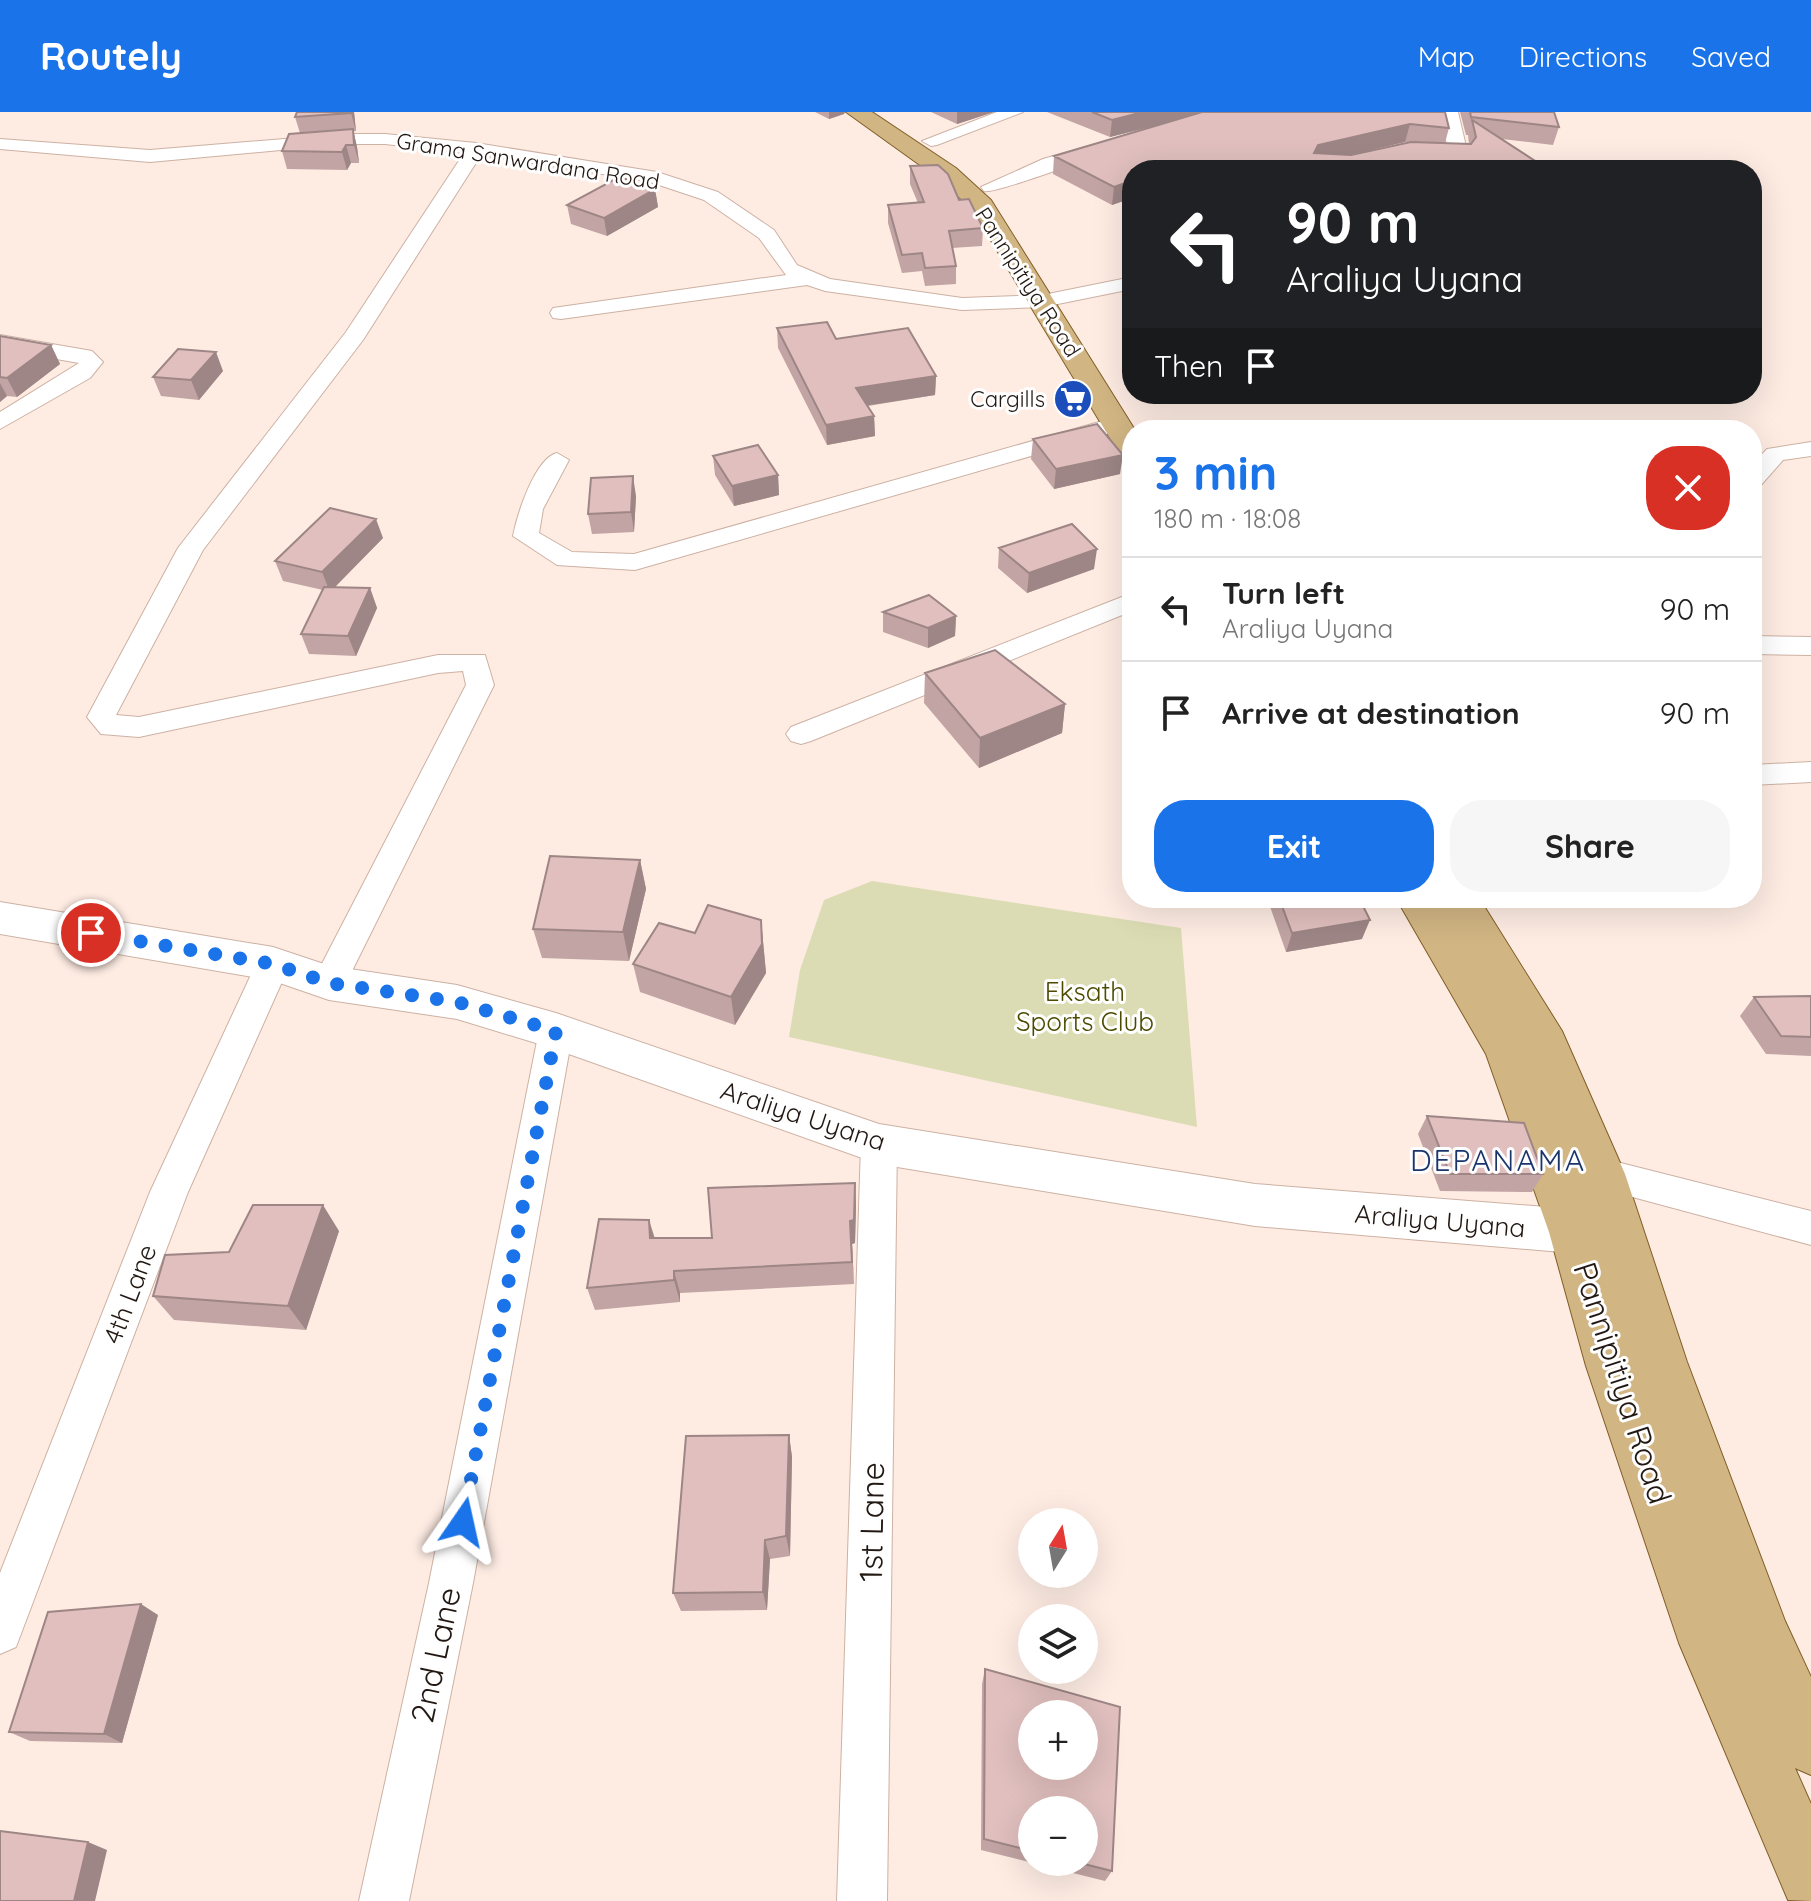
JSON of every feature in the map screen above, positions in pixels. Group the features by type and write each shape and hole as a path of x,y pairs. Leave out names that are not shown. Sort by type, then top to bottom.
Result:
{"main road":[{"name":"Pannipitiya Road","path":"857,112 947,173 982,205 1122,393"},
{"name":"Pannipitiya Road","path":"885,112 931,141 991,187 1028,232 1054,299 1122,433"},
{"name":"Pannipitiya Road","path":"1423,908 1507,1050 1661,1362 1760,1634 1811,1744"},
{"name":"Pannipitiya Road","path":"1464,908 1546,1044 1601,1174 1598,1234 1612,1366 1708,1643 1811,1877"}],"street":[{"path":"931,141 1014,112"},
{"path":"1406,151 1459,155 1449,112"},
{"name":"Grama Sanwardana Road","path":"0,144 150,156 345,139 385,139 476,149 650,176 711,196 767,234 789,269 804,279"},
{"path":"991,187 1050,163 1110,146"},
{"path":"329,983 480,685 475,661 438,664 139,727 111,727 101,717 191,548 355,335 476,149"},
{"path":"561,313 804,279 962,304 1054,299 1122,285"},
{"path":"0,342 84,356 92,362 82,373 0,422"},
{"path":"557,460 531,509 526,536 566,560 635,562 1117,424"},
{"path":"1762,469 1775,454 1811,449"},
{"path":"801,734 1122,605"},
{"path":"1762,645 1811,646"},
{"path":"1762,774 1811,772"},
{"name":"Araliya Uyana","path":"0,918 273,964 329,983 457,1002 556,1031 879,1144 1255,1205 1598,1234"},
{"name":"4th Lane","path":"0,1631 169,1192 273,964"},
{"name":"2nd Lane","path":"384,1901 451,1583 556,1031"},
{"name":"1st Lane","path":"862,1901 879,1144"},
{"path":"1601,1174 1811,1228"}],"green space":[{"name":"Eksath Sports Club","path":"872,881 1181,928 1197,1127 789,1037 800,970 824,900"}],"building":[{"path":"297,112 351,112 351,113 295,117"},
{"path":"1092,112 1143,112 1112,120"},
{"path":"1202,112 1445,112 1449,128 1410,124 1318,145 1314,153 1351,155 1411,142 1471,144 1476,137 1472,120 1534,160 1122,160 1122,184 1114,187 1054,156"},
{"path":"1470,112 1554,112 1559,127 1471,117"},
{"path":"353,129 354,145 346,145 342,152 282,151 289,134"},
{"path":"938,165 948,174 959,200 969,199 983,228 949,231 956,266 925,268 922,253 902,255 888,205 924,202 910,166"},
{"path":"619,177 655,189 604,218 567,205"},
{"path":"827,322 836,339 908,328 936,376 856,388 874,416 826,425 777,328"},
{"path":"0,336 51,345 7,378 0,377"},
{"path":"178,349 216,352 191,380 153,377"},
{"path":"1097,424 1122,455 1056,469 1033,439"},
{"path":"758,445 778,475 732,486 713,456"},
{"path":"633,476 631,512 588,514 591,478"},
{"path":"330,508 376,519 322,572 275,561"},
{"path":"1072,524 1097,549 1029,573 999,548"},
{"path":"324,587 370,588 348,636 301,634"},
{"path":"929,595 956,616 928,628 883,612"},
{"path":"995,650 1065,704 980,738 925,673"},
{"path":"550,856 640,860 623,932 533,929"},
{"path":"708,905 761,920 762,944 731,997 633,964 659,923 695,933"},
{"path":"1283,908 1364,908 1370,920 1292,933"},
{"path":"1811,996 1811,1037 1781,1036 1754,997"},
{"path":"1427,1116 1524,1123 1543,1174 1450,1174"},
{"path":"855,1183 854,1220 850,1221 852,1262 674,1271 674,1280 587,1288 599,1219 649,1220 650,1238 712,1238 708,1188"},
{"path":"253,1205 323,1205 288,1306 153,1296 165,1255 229,1252"},
{"path":"789,1435 786,1536 765,1540 763,1592 673,1593 686,1436"},
{"path":"141,1604 104,1734 9,1732 48,1612"},
{"path":"985,1669 1018,1678 1018,1684 1038,1684 1095,1700 1018,1700 1018,1780 1098,1780 1098,1701 1120,1707 1112,1871 1098,1868 1098,1796 1018,1796 1018,1848 984,1839"},
{"path":"0,1831 88,1842 74,1901 0,1901"}],"place":[{"name":"Cargills","path":"1073,399"}],"district":[{"name":"DEPANAMA","path":"1498,1161"}],"route":[{"path":"91,933 273,964 329,983 457,1002 556,1031 463,1522"}]}
